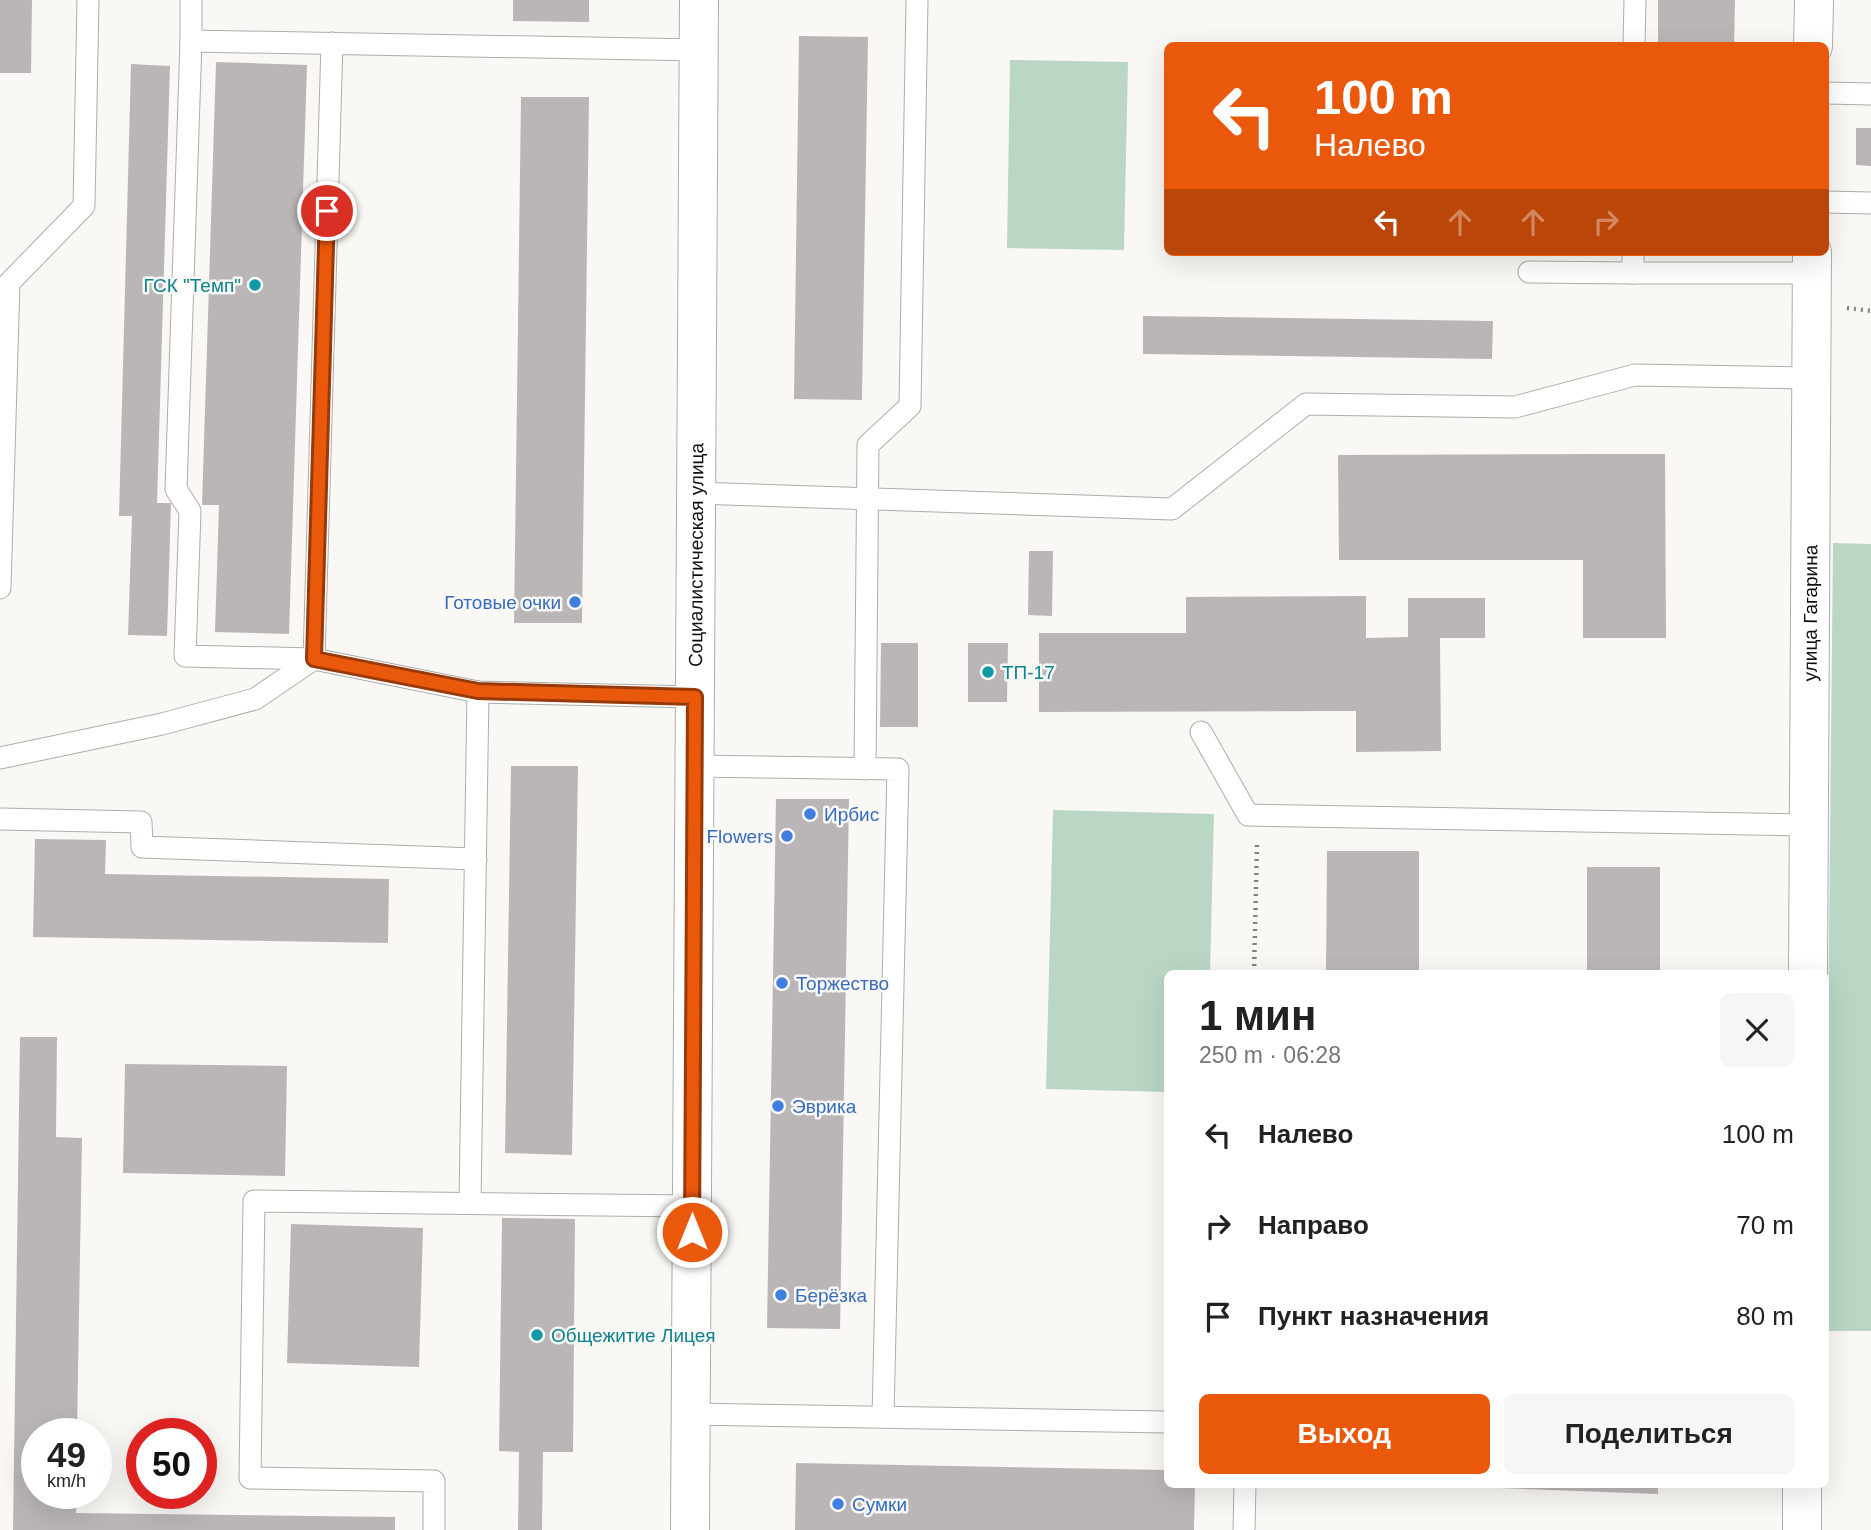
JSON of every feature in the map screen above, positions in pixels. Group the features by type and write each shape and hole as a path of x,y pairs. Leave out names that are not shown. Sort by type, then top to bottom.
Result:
{"main road":[{"name":"Социалистическая улица","path":"690,1530 699,0"},
{"path":"1814,0 1814,42"},
{"name":"улица Гагарина","path":"1808,970 1812,262"},
{"path":"1802,1488 1802,1530"}],"lane":[{"path":"0,588 9,283 84,206 88,0"},
{"path":"191,0 176,489 190,511 185,656 314,659 478,691 695,697"},
{"path":"865,769 868,444 910,406 917,0"},
{"path":"1634,42 1635,0"},
{"path":"191,41 699,50"},
{"path":"314,659 332,44"},
{"path":"1829,93 1871,94"},
{"path":"1829,202 1871,203"},
{"path":"1529,272 1633,262 1812,262"},
{"path":"696,493 1172,509 1306,404 1515,407 1635,375 1811,378"},
{"path":"0,758 162,724 255,699 314,659"},
{"path":"470,1203 478,691"},
{"path":"1201,732 1248,816 1810,825"},
{"path":"694,766 898,769 883,1417"},
{"path":"0,819 141,822 142,847 476,859"},
{"path":"434,1530 434,1481 250,1478 254,1201 692,1206"},
{"path":"691,1413 1164,1422"},
{"path":"1244,1530 1245,1488"}],"path":[{"path":"1254,970 1257,815"}],"green space":[{"path":"1010,60 1128,62 1124,250 1007,248"},
{"path":"1833,543 1871,544 1871,1331 1829,1331 1829,970"},
{"path":"1053,810 1214,814 1210,970 1164,970 1164,1092 1046,1089"}],"building":[{"path":"0,0 32,0 31,73 0,73"},
{"path":"513,0 589,0 589,22 513,21"},
{"path":"1658,0 1735,0 1734,42 1658,42"},
{"path":"799,36 868,37 862,400 794,399"},
{"name":"ГСК \"Темп\"","path":"216,62 307,65 289,634 215,632 219,505 202,505"},
{"path":"131,64 170,66 157,503 171,503 167,636 128,635 132,516 119,516"},
{"path":"521,97 589,97 582,623 514,623"},
{"path":"1856,128 1871,128 1871,166 1856,165"},
{"path":"1143,316 1493,321 1492,359 1143,354"},
{"path":"1665,454 1666,638 1583,638 1583,560 1339,560 1338,455"},
{"path":"1029,551 1053,551 1052,616 1028,615"},
{"path":"1366,596 1366,638 1408,637 1408,598 1485,598 1485,638 1440,638 1441,751 1356,752 1356,711 1039,712 1039,633 1186,633 1186,597"},
{"path":"881,643 918,643 918,727 880,727"},
{"name":"ТП-17","path":"968,643 1008,643 1007,702 968,702"},
{"path":"511,766 578,766 572,1155 505,1153"},
{"path":"776,799 849,799 840,1329 767,1328"},
{"path":"35,839 106,840 105,874 389,879 388,943 33,937"},
{"path":"1327,851 1419,851 1419,970 1326,970"},
{"path":"1587,867 1660,867 1660,970 1587,970"},
{"path":"20,1037 57,1037 56,1137 82,1138 77,1418 21,1418 21,1509 76,1509 76,1513 395,1517 395,1530 13,1530"},
{"path":"125,1064 287,1066 285,1176 123,1173"},
{"name":"Общежитие Лицея","path":"502,1218 575,1219 573,1452 543,1452 542,1530 518,1530 519,1452 499,1451"},
{"path":"291,1224 423,1228 419,1367 287,1363"},
{"path":"796,1463 1164,1470 1164,1488 1195,1488 1194,1530 795,1530"},
{"path":"1498,1488 1658,1488 1658,1494"}],"place":[{"name":"ГСК \"Темп\"","path":"255,285"},
{"name":"Готовые очки","path":"575,602"},
{"name":"ТП-17","path":"988,672"},
{"name":"Ирбис","path":"810,814"},
{"name":"Flowers","path":"787,836"},
{"name":"Торжество","path":"782,983"},
{"name":"Эврика","path":"778,1106"},
{"name":"Берёзка","path":"781,1295"},
{"name":"Общежитие Лицея","path":"537,1335"},
{"name":"Сумки","path":"838,1504"}],"route":[{"path":"327,211 314,659 478,691 695,697 692,1232"}]}
